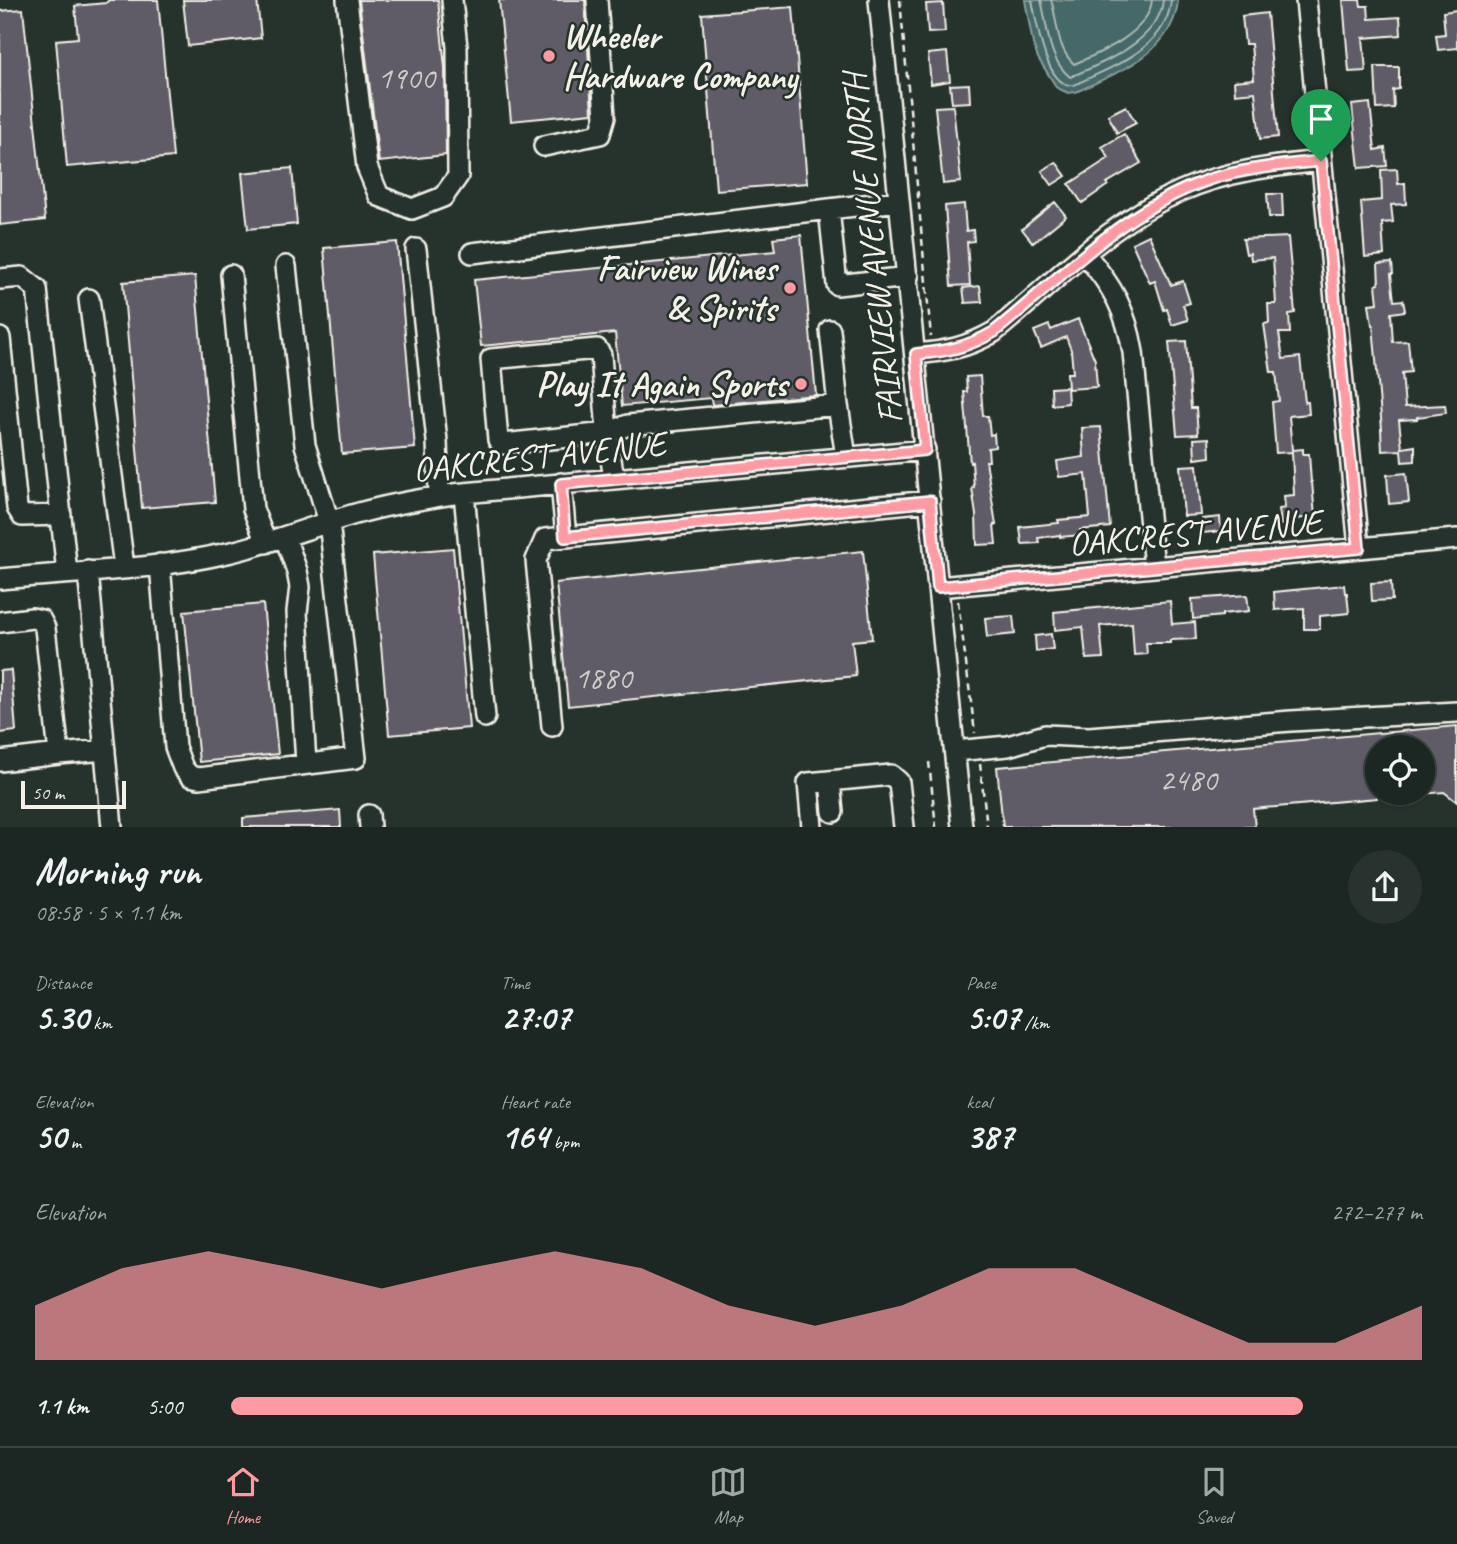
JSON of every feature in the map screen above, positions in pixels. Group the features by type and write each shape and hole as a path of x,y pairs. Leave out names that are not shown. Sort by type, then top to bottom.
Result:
{"street":[{"path":"346,0 367,167 379,196 412,209 443,197 458,176 457,47 452,0"},
{"path":"544,146 600,134 605,117 597,0"},
{"name":"FAIRVIEW AVENUE NORTH","path":"879,0 908,277 923,353 925,450 930,501 947,586 955,751 962,827"},
{"path":"1306,0 1359,548"},
{"path":"923,353 961,348 994,332 1127,221 1181,191 1245,170 1321,161"},
{"path":"472,253 899,201"},
{"path":"829,209 837,285 908,277"},
{"path":"416,249 437,441 439,496"},
{"path":"1085,254 1111,287 1129,330 1154,567"},
{"path":"160,564 175,747 183,768 190,776 199,778 356,758 329,522 305,445 286,266"},
{"path":"231,275 253,509 297,571 300,587 297,612 306,764"},
{"path":"0,279 22,277 37,289 67,573"},
{"path":"89,299 124,567"},
{"path":"830,331 846,457"},
{"path":"0,338 17,508 22,516 61,514"},
{"path":"614,479 607,433 601,355 597,349 491,359 498,440 503,444 607,433 628,425 838,405"},
{"name":"OAKCREST AVENUE","path":"0,579 160,564 225,553 276,540 359,513 439,496 925,450"},
{"path":"561,484 565,537"},
{"path":"464,493 485,717"},
{"path":"552,726 536,560 545,538 930,501"},
{"name":"OAKCREST AVENUE","path":"947,586 1457,539"},
{"path":"88,571 112,827"},
{"path":"0,622 32,618 41,620 45,628 59,754"},
{"path":"955,751 1008,746 1045,735 1089,737 1291,721 1457,712"},
{"path":"0,761 105,750"},
{"path":"812,827 808,783 891,775 899,782 904,827"},
{"path":"830,781 833,812"}],"path":[{"path":"900,0 932,330 923,353"},
{"path":"947,586 978,748 986,827"},
{"path":"929,762 936,827"}],"water":[{"path":"1025,0 1178,0 1174,18 1155,47 1125,69 1076,92 1068,93 1057,88 1038,58"}],"building":[{"path":"109,0 158,0 173,157 67,167 56,40 78,38 75,6 106,3"},
{"path":"183,0 257,0 261,38 188,46"},
{"path":"359,0 438,0 445,68 446,155 379,162"},
{"name":"Wheeler Hardware Company","path":"499,0 585,0 592,113 511,121"},
{"path":"1343,0 1360,0 1361,6 1368,6 1369,19 1400,17 1401,35 1363,38 1366,71 1349,72"},
{"path":"943,3 945,32 928,33 926,4"},
{"path":"793,7 807,183 716,190 702,14"},
{"path":"23,9 45,220 0,225 0,11"},
{"path":"1457,10 1457,48 1438,50 1436,35 1445,34 1443,12"},
{"path":"1267,13 1278,137 1260,139 1255,92 1235,94 1234,81 1254,79 1251,44 1245,44 1242,16"},
{"path":"947,52 950,81 931,84 928,54"},
{"path":"1375,67 1399,67 1399,89 1393,90 1394,108 1377,109"},
{"path":"969,84 970,102 952,103 950,85"},
{"path":"1370,103 1375,150 1385,148 1387,166 1359,168 1352,105"},
{"path":"953,106 961,182 943,184 935,107"},
{"path":"1126,106 1136,123 1117,133 1108,115"},
{"path":"1124,134 1141,163 1107,183 1108,185 1082,203 1069,184 1109,158 1102,147"},
{"path":"1056,162 1066,176 1052,185 1042,171"},
{"path":"292,168 297,224 248,229 242,173"},
{"path":"1397,169 1398,184 1405,183 1406,204 1391,205 1393,222 1382,223 1384,255 1365,257 1361,202 1382,200 1381,170"},
{"path":"1267,194 1282,194 1283,217 1269,217"},
{"path":"1055,202 1066,216 1033,243 1022,229"},
{"path":"964,204 966,231 973,230 974,241 967,242 970,285 951,286 945,206"},
{"path":"801,235 816,395 712,405 711,398 622,406 615,333 481,346 474,280 775,251 773,238"},
{"path":"1149,235 1171,285 1183,281 1190,303 1183,305 1188,320 1172,325 1155,281 1150,283 1132,243"},
{"path":"1288,237 1295,313 1289,314 1290,333 1279,333 1283,359 1300,357 1309,414 1289,416 1292,450 1303,449 1303,454 1309,454 1315,517 1294,519 1295,524 1281,525 1279,509 1285,508 1284,496 1294,495 1292,452 1276,453 1272,402 1279,401 1276,372 1271,372 1264,324 1269,323 1268,304 1276,304 1273,258 1251,260 1250,253 1246,254 1243,239"},
{"path":"397,242 415,448 342,454 324,248"},
{"path":"1392,263 1394,301 1403,300 1405,311 1391,313 1393,342 1408,341 1411,372 1402,373 1405,407 1445,405 1446,413 1399,420 1402,448 1415,446 1415,461 1402,462 1401,450 1382,451 1373,325 1369,304 1378,303 1378,264"},
{"path":"195,276 215,502 142,508 123,282"},
{"path":"980,286 982,302 965,303 963,288"},
{"path":"1078,319 1095,360 1097,387 1068,389 1067,373 1073,373 1071,350 1066,337 1041,348 1034,331 1049,325 1051,330"},
{"path":"1186,341 1191,408 1196,408 1198,434 1177,435 1169,342"},
{"path":"980,376 983,416 988,416 990,435 994,434 995,447 988,448 989,461 986,461 996,525 996,544 977,545 964,392 967,392 966,377"},
{"path":"1067,387 1068,403 1052,405 1051,388"},
{"path":"1101,427 1110,527 1080,530 1081,535 1038,538 1039,543 1022,544 1020,527 1090,517 1086,474 1059,477 1057,461 1084,457 1082,428"},
{"path":"1209,438 1210,457 1195,459 1194,439"},
{"path":"1197,465 1201,515 1184,516 1180,466"},
{"path":"1406,473 1409,502 1389,504 1387,475"},
{"path":"1220,517 1221,531 1203,533 1202,519"},
{"path":"453,548 469,728 389,735 373,555"},
{"path":"863,551 872,639 852,641 856,676 568,706 556,583"},
{"path":"1391,582 1392,600 1372,601 1371,583"},
{"path":"1344,585 1349,613 1320,616 1320,629 1304,629 1304,608 1275,610 1274,592"},
{"path":"1247,595 1249,611 1193,619 1192,599"},
{"path":"1170,601 1172,624 1195,622 1196,639 1146,643 1147,654 1134,655 1132,623 1100,626 1103,658 1086,659 1083,627 1055,630 1054,612"},
{"path":"263,604 278,754 199,762 184,611"},
{"path":"1013,616 1015,634 987,637 985,618"},
{"path":"1051,634 1053,649 1036,651 1035,636"},
{"path":"11,670 16,731 0,733 0,671"},
{"path":"1457,726 1457,802 1444,792 1435,793 1435,735 1365,735 1365,799 1253,809 1255,827 1003,827 997,767"},
{"path":"340,810 341,827 243,827 243,818"}],"place":[{"name":"Wheeler Hardware Company","path":"549,56"},
{"name":"Fairview Wines & Spirits","path":"790,288"},
{"name":"Play It Again Sports","path":"801,384"}],"route":[{"path":"1321,161 1359,548 938,587 930,501 565,537 561,484 925,450 916,354 961,348 994,332 1127,221 1181,191 1245,170 1321,161"}]}
